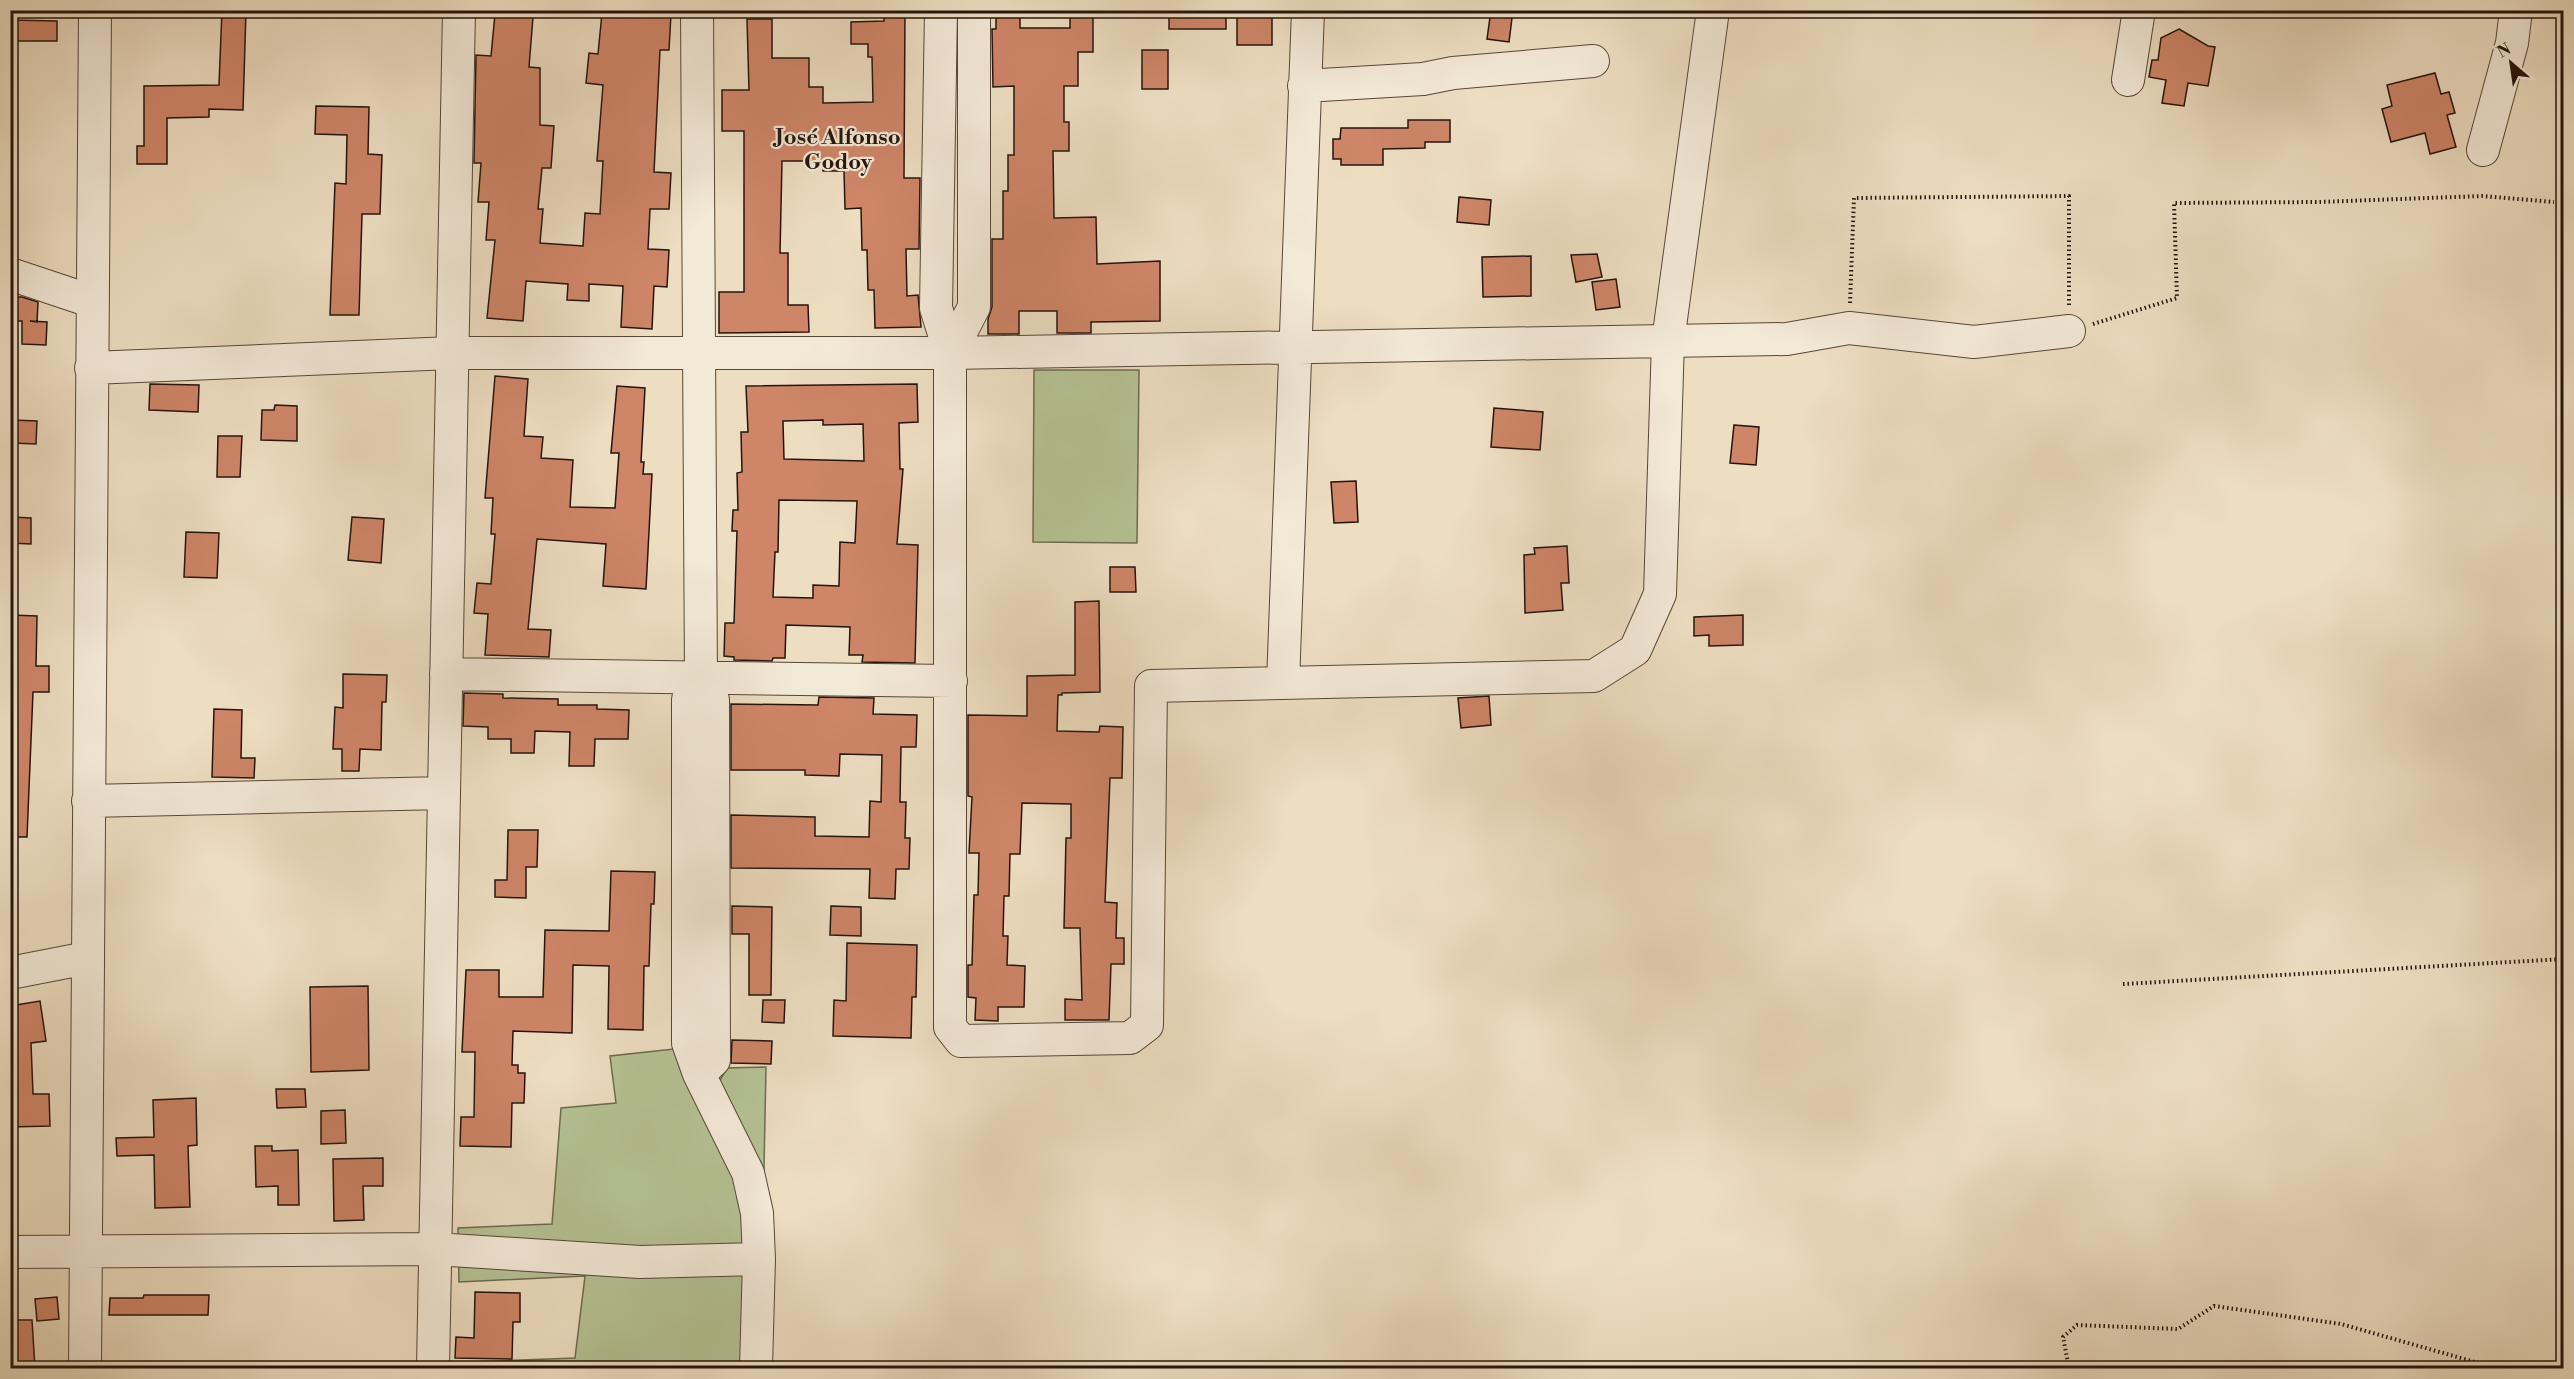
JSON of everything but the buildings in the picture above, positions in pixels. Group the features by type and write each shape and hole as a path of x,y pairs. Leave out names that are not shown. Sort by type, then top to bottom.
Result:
{"street":[{"path":"85,1368 91,301 95,10"},
{"path":"433,1368 459,10"},
{"path":"697,10 701,679 688,699 688,1043 699,1074 748,1173 757,1213 759,1259 756,1368"},
{"path":"941,10 936,308 950,353 950,1027 961,1041 1130,1038 1147,1025 1151,686 1594,676 1635,650 1660,594 1668,341 1713,10"},
{"path":"950,353 974,307 974,10"},
{"path":"1283,683 1308,10"},
{"path":"2128,80 2139,10"},
{"path":"2483,150 2512,43 2516,10"},
{"path":"1304,86 1423,79 1453,74 1593,61"},
{"path":"10,274 91,301"},
{"path":"91,368 452,353 699,351 950,353 1787,339 1849,328 1974,342 2069,331"},
{"path":"446,674 951,681"},
{"path":"88,801 444,793"},
{"path":"10,973 87,958"},
{"path":"10,1252 435,1250 640,1262 759,1259"}],"path":[{"path":"1849,328 1854,198 2069,196 2069,331 2177,298 2174,203 2319,202 2482,196 2554,202"},
{"path":"2123,984 2564,959"},
{"path":"2069,1368 2063,1337 2077,1325 2178,1329 2214,1305 2341,1324 2496,1368"}],"green space":[{"path":"1034,370 1139,370 1137,543 1033,542"},
{"path":"674,1049 716,1087 727,1068 766,1067 760,1368 445,1368 445,1363 575,1358 585,1276 459,1282 458,1228 552,1224 561,1108 616,1103 610,1056"}],"district":[{"name":"José Alfonso Godoy","path":"838,148"}]}
